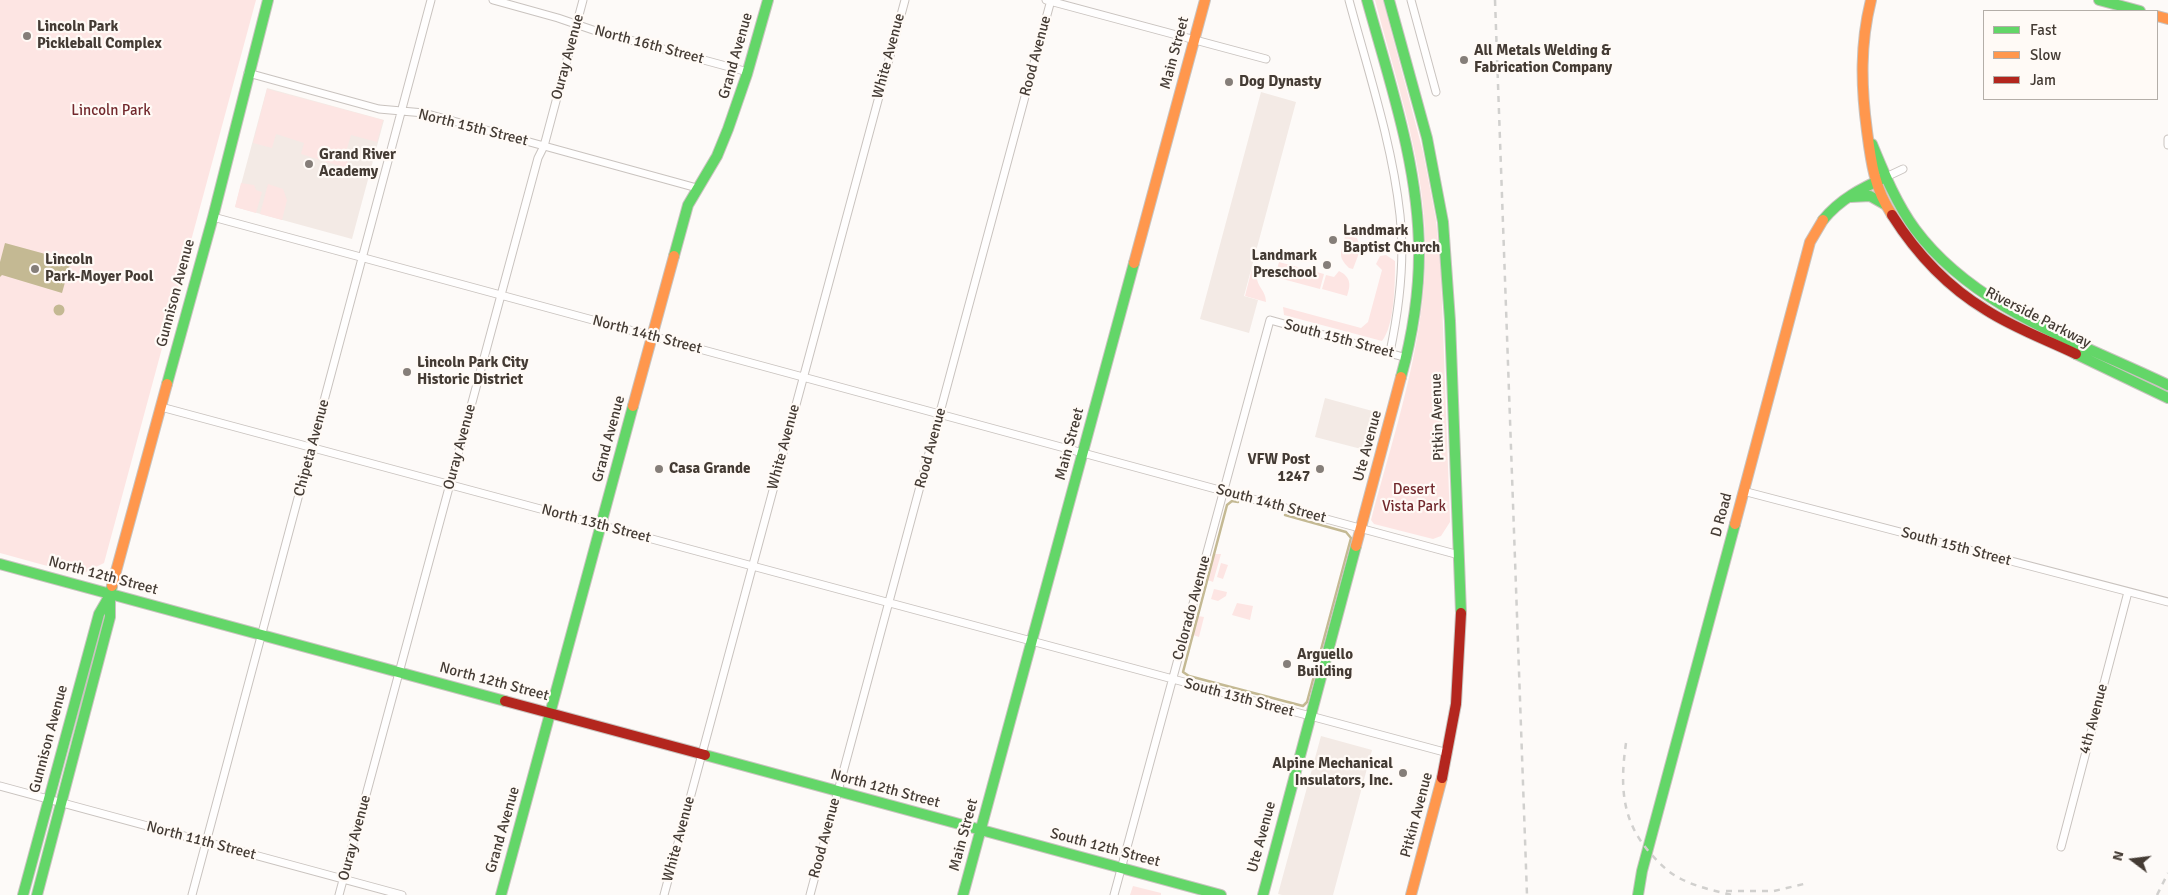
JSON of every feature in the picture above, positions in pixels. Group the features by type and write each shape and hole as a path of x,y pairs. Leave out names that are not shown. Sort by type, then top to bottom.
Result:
{"main road":[{"name":"Gunnison Avenue","path":"37,895 110,617 110,594 213,217 268,0"},
{"name":"Grand Avenue","path":"501,895 685,214 690,199 712,166 721,148 742,95 768,0"},
{"name":"Main Street","path":"963,895 1205,0"},
{"name":"Ute Avenue","path":"1263,895 1407,358 1415,314 1419,252 1414,191 1398,116 1367,0"},
{"name":"Pitkin Avenue","path":"1389,0 1424,134 1442,220 1450,317 1459,555 1458,680 1448,753 1411,895"},
{"name":"Riverside Parkway","path":"1871,0 1865,24 1861,68 1863,112 1871,166 1888,206 1918,251 1944,279 1970,300 2004,321 2168,398"},
{"path":"2099,0 2136,10"},
{"name":"Riverside Parkway","path":"1867,134 1886,177 1906,215 1927,244 1951,270 1977,291 2010,311 2168,385"},
{"name":"D Road","path":"1638,895 1642,871 1805,256 1816,230 1831,209 1845,198 1886,177"},
{"path":"1845,198 1870,196 1888,206"},
{"name":"North 12th Street","path":"0,564 980,830"},
{"name":"Gunnison Avenue","path":"22,895 98,614 110,594"},
{"name":"South 12th Street","path":"980,830 1221,895"}],"street":[{"name":"Chipeta Avenue","path":"192,895 431,0"},
{"name":"North 16th Street","path":"493,0 558,18 576,25 748,72"},
{"name":"Ouray Avenue","path":"339,895 538,158 544,146 583,0"},
{"name":"White Avenue","path":"664,895 904,0"},
{"path":"1049,0 1266,58"},
{"name":"Rood Avenue","path":"810,895 940,415 1049,0"},
{"path":"1349,0 1388,145 1400,217 1400,285 1390,352"},
{"path":"1411,0 1436,92"},
{"name":"North 15th Street","path":"248,73 379,108 424,113 697,188"},
{"path":"1886,177 1903,169"},
{"name":"North 14th Street","path":"213,217 1083,453"},
{"name":"South 15th Street","path":"1270,320 1407,358"},
{"name":"Colorado Avenue","path":"1114,895 1270,320"},
{"name":"North 13th Street","path":"161,407 1031,642"},
{"name":"South 14th Street","path":"1083,453 1459,555"},
{"name":"South 15th Street","path":"1743,492 2168,602"},
{"name":"4th Avenue","path":"2061,847 2128,592"},
{"name":"South 13th Street","path":"1031,642 1448,753"},
{"name":"North 11th Street","path":"0,786 402,895"}],"shaded area":[{"name":"Grand River Academy","path":"267,88 384,120 352,239 235,207"},
{"path":"1261,92 1296,102 1244,296 1258,300 1249,333 1200,319"},
{"name":"Lincoln Park-Moyer Pool","path":"5,243 71,261 62,293 2,275 0,277 0,262"},
{"path":"59,304 65,310 59,316 53,310"},
{"path":"1325,398 1376,412 1365,450 1315,437"},
{"path":"1321,736 1372,750 1333,895 1278,894"}],"green space":[{"name":"Lincoln Park","path":"0,0 256,0 104,563 80,575 0,553"},
{"name":"Desert Vista Park","path":"1375,0 1383,0 1423,152 1436,220 1441,274 1450,522 1441,536 1433,539 1374,524 1371,520 1409,378 1422,306 1425,270 1425,233 1419,174 1406,116"},
{"path":"267,89 383,120 377,142 351,135 346,152 350,154 346,168 301,154 304,143 276,134 272,148 253,143"},
{"path":"241,183 254,185 256,190 262,192 256,213 235,207"},
{"path":"268,184 283,189 287,200 282,220 260,214"},
{"path":"1345,237 1357,238 1359,244 1362,245 1353,269 1345,264 1341,257"},
{"path":"1386,255 1395,261 1394,291 1390,325 1382,341 1284,315 1283,307 1361,328 1368,322 1382,270 1376,264 1380,256"},
{"path":"1279,262 1324,274 1320,289 1275,277"},
{"path":"1252,268 1257,272 1259,285 1266,298 1266,302 1245,296"},
{"path":"1339,271 1346,276 1349,282 1347,296 1322,289 1326,275 1334,277"},
{"path":"1215,554 1221,554 1213,582 1208,580"},
{"path":"1221,563 1228,565 1223,579 1217,577"},
{"path":"1214,589 1227,592 1226,596 1218,601 1211,599"},
{"path":"1237,603 1253,606 1250,620 1232,615"},
{"path":"1198,616 1204,617 1199,637 1193,635"},
{"path":"1133,886 1161,893 1161,895 1130,895"}],"waterway":[{"path":"1238,502 1232,501 1227,505 1183,672 1189,676 1303,706 1307,702 1351,538 1346,532 1285,515"}],"railway":[{"path":"1495,0 1527,895"},
{"path":"1626,743 1623,773 1625,802 1628,815 1641,841 1651,854 1677,877 1700,887 1732,895"},
{"path":"2157,895 2168,873"},
{"path":"1726,891 1774,891 1808,883"}],"traffic: fast":[{"path":"167,384 213,217 268,0"},
{"path":"674,256 688,205 717,156 728,129 747,74 768,0"},
{"path":"1367,0 1402,125 1409,157 1418,221 1419,269 1416,300 1412,331 1401,377"},
{"path":"1389,0 1427,138 1443,222 1450,321 1461,613"},
{"path":"2099,0 2136,10"},
{"path":"1872,144 1896,198 1908,219 1939,257 1967,281 2031,321 2168,385"},
{"path":"1823,220 1844,200 1886,177"},
{"path":"1851,197 1870,196 1886,205"},
{"path":"963,895 1134,263"},
{"path":"2076,354 2168,398"},
{"path":"501,895 633,406"},
{"path":"1638,895 1642,871 1735,524"},
{"path":"1263,895 1356,546"},
{"path":"0,564 505,701"},
{"path":"37,895 110,617 112,586"},
{"path":"23,895 99,614 110,595"},
{"path":"705,755 1221,895"}],"traffic: slow":[{"path":"1134,263 1205,0"},
{"path":"1871,0 1863,49 1865,114 1874,174 1881,194 1892,215"},
{"path":"2158,16 2168,19"},
{"path":"1735,524 1810,242 1823,220"},
{"path":"633,406 674,256"},
{"path":"1356,546 1401,377"},
{"path":"112,586 167,384"},
{"path":"1411,895 1442,778"}],"traffic: jam":[{"path":"1892,215 1922,256 1946,280 1972,301 2008,322 2076,354"},
{"path":"1442,778 1456,704 1461,613"},
{"path":"505,701 705,755"}],"place":[{"name":"Lincoln Park Pickleball Complex","path":"27,36"},
{"name":"All Metals Welding & Fabrication Company","path":"1464,60"},
{"name":"Dog Dynasty","path":"1229,82"},
{"name":"Grand River Academy","path":"309,164"},
{"name":"Landmark Baptist Church","path":"1333,240"},
{"name":"Landmark Preschool","path":"1327,265"},
{"name":"Lincoln Park-Moyer Pool","path":"35,269"},
{"name":"Lincoln Park City Historic District","path":"407,372"},
{"name":"Casa Grande","path":"659,469"},
{"name":"VFW Post 1247","path":"1320,469"},
{"name":"Arguello Building","path":"1287,664"},
{"name":"Alpine Mechanical Insulators, Inc.","path":"1403,773"}]}
